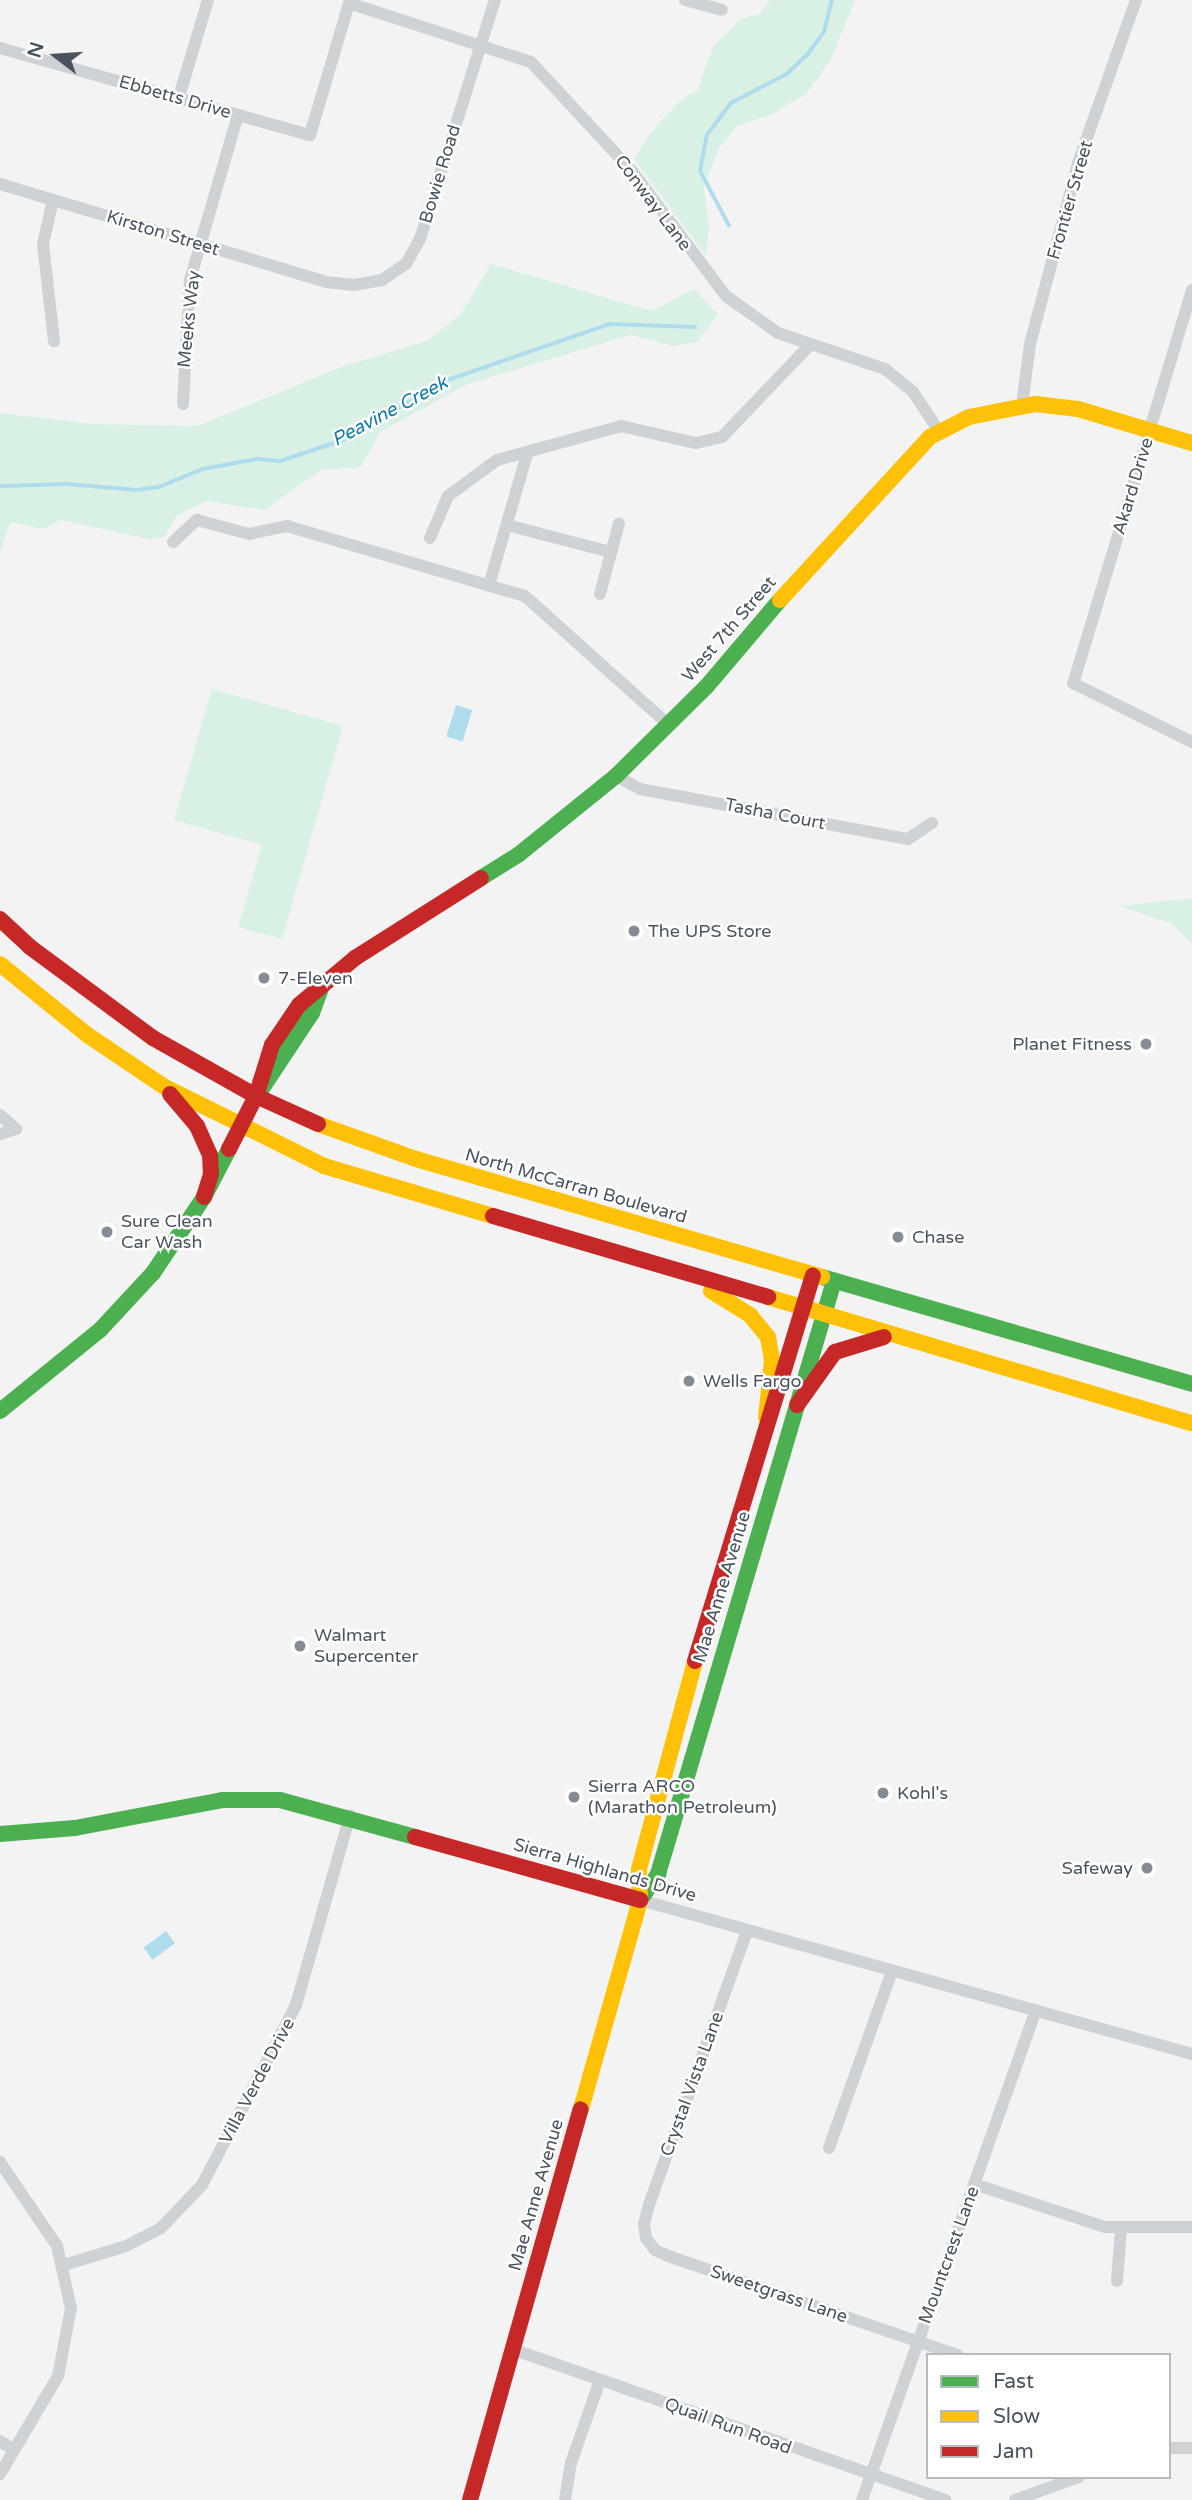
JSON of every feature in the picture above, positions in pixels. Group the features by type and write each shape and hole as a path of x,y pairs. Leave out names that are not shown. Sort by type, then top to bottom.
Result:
{"main road":[{"name":"West 7th Street","path":"0,1411 118,1313 158,1266 204,1198 256,1096 272,1045 299,1005 372,946 518,855 616,776 669,725 894,472 939,431 969,417 1022,405 1077,409 1192,443"},
{"name":"North McCarran Boulevard","path":"0,919 112,1011 256,1096 416,1159 1192,1384"},
{"path":"0,964 86,1034 163,1086 241,1128 368,1182 1192,1423"},
{"path":"163,1086 206,1141 211,1174 204,1198"},
{"name":"Mae Anne Avenue","path":"470,2500 640,1900 639,1868 673,1740 766,1418 813,1276"},
{"path":"686,1277 750,1315 764,1330 772,1360 766,1418"},
{"name":"Mae Anne Avenue","path":"640,1900 658,1874 834,1281"},
{"path":"797,1405 824,1364 847,1345 893,1337 922,1345"},
{"name":"Sierra Highlands Drive","path":"0,1834 75,1828 223,1800 279,1800 350,1816 640,1900"}],"street":[{"path":"179,97 208,0"},
{"name":"Bowie Road","path":"326,282 359,285 382,280 414,253 495,0"},
{"path":"685,0 722,10"},
{"name":"Frontier Street","path":"1022,405 1030,344 1078,163 1136,0"},
{"name":"Ebbetts Drive","path":"0,48 310,135 349,2"},
{"name":"Conway Lane","path":"349,2 517,54 544,72 632,171 726,296 757,321 810,345 885,369 913,392 939,431"},
{"name":"Meeks Way","path":"183,404 190,280 238,115"},
{"name":"Kirston Street","path":"0,184 326,282"},
{"path":"53,200 43,244 54,341"},
{"name":"Akard Drive","path":"1191,741 1073,683 1192,290"},
{"path":"430,538 448,496 460,484 497,460 527,454 621,426 696,443 722,437 810,345"},
{"path":"489,585 527,454"},
{"path":"173,542 197,520 249,534 287,526 524,596 669,725"},
{"path":"600,594 619,523"},
{"path":"507,525 611,552"},
{"name":"Tasha Court","path":"616,776 640,789 908,839 932,823"},
{"path":"0,1115 16,1129 0,1134"},
{"name":"Villa Verde Drive","path":"64,2265 126,2246 160,2229 202,2185 296,2005 350,1816"},
{"name":"Sierra Highlands Drive","path":"640,1900 1192,2054"},
{"name":"Crystal Vista Lane","path":"646,2238 644,2224 649,2205 747,1930"},
{"path":"829,2148 892,1971"},
{"name":"Mountcrest Lane","path":"862,2500 1036,2010"},
{"path":"0,2162 47,2226 64,2265 71,2308 66,2351 47,2397 0,2474"},
{"path":"974,2184 1083,2222 1121,2229 1192,2227"},
{"path":"1117,2281 1121,2229"},
{"name":"Sweetgrass Lane","path":"646,2238 655,2250 671,2257 952,2353"},
{"name":"Quail Run Road","path":"512,2349 870,2477 945,2500"},
{"path":"565,2500 571,2463 600,2381"},
{"path":"0,2441 14,2450"},
{"path":"1171,2448 1192,2448"},
{"path":"1015,2500 1073,2479"}],"green space":[{"path":"770,0 855,0 830,61 806,94 773,114 737,126 718,150 704,186 709,225 706,256 634,159 651,132 683,98 697,91 714,45 741,19 759,14"},
{"path":"491,264 651,311 694,289 718,314 697,342 673,346 630,335 468,384 381,431 361,467 321,470 264,510 206,501 176,516 165,537 149,539 61,520 44,529 10,522 0,552 0,413 94,424 197,426 344,366 427,341 461,314"},
{"path":"212,689 343,726 282,939 238,927 262,845 174,820"},
{"path":"1192,898 1192,944 1172,924 1120,906"}],"water":[{"path":"456,705 472,710 463,742 446,737"},
{"path":"166,1931 175,1943 153,1960 144,1948"}],"waterway":[{"name":"Peavine Creek","path":"729,226 700,171 707,135 731,103 787,74 808,54 824,32 832,0"},
{"name":"Peavine Creek","path":"0,486 68,484 136,490 159,487 203,469 257,459 280,461 343,440 445,381 610,324 695,327"}],"traffic: fast":[{"path":"481,878 518,855 616,776 707,686 780,600"},
{"path":"259,1093 312,1013 321,988"},
{"path":"0,1411 100,1330 153,1273 204,1197 229,1149"},
{"path":"822,1277 1192,1384"},
{"path":"640,1900 658,1874 834,1281"},
{"path":"0,1834 75,1828 223,1800 280,1800 415,1837"}],"traffic: slow":[{"path":"780,600 930,437 969,417 1035,404 1078,409 1192,443"},
{"path":"0,964 86,1034 163,1086 324,1166 493,1216"},
{"path":"318,1124 416,1159 822,1277"},
{"path":"711,1291 750,1315 768,1337 772,1360 766,1418"},
{"path":"768,1297 1192,1423"},
{"path":"581,2109 640,1900 639,1869 695,1661"}],"traffic: jam":[{"path":"229,1149 256,1096 272,1045 299,1005 355,958 481,878"},
{"path":"0,919 30,947 153,1038 256,1096 318,1124"},
{"path":"170,1094 197,1126 210,1155 211,1174 204,1197"},
{"path":"493,1216 768,1297"},
{"path":"695,1661 813,1276"},
{"path":"797,1405 835,1352 884,1337"},
{"path":"415,1837 640,1900"},
{"path":"470,2500 581,2109"}],"place":[{"name":"The UPS Store","path":"634,931"},
{"name":"7-Eleven","path":"264,978"},
{"name":"Planet Fitness","path":"1146,1044"},
{"name":"Sure Clean Car Wash","path":"107,1232"},
{"name":"Chase","path":"898,1237"},
{"name":"Wells Fargo","path":"689,1381"},
{"name":"Walmart Supercenter","path":"300,1646"},
{"name":"Kohl's","path":"883,1793"},
{"name":"Sierra ARCO (Marathon Petroleum)","path":"574,1797"},
{"name":"Safeway","path":"1147,1868"}]}
